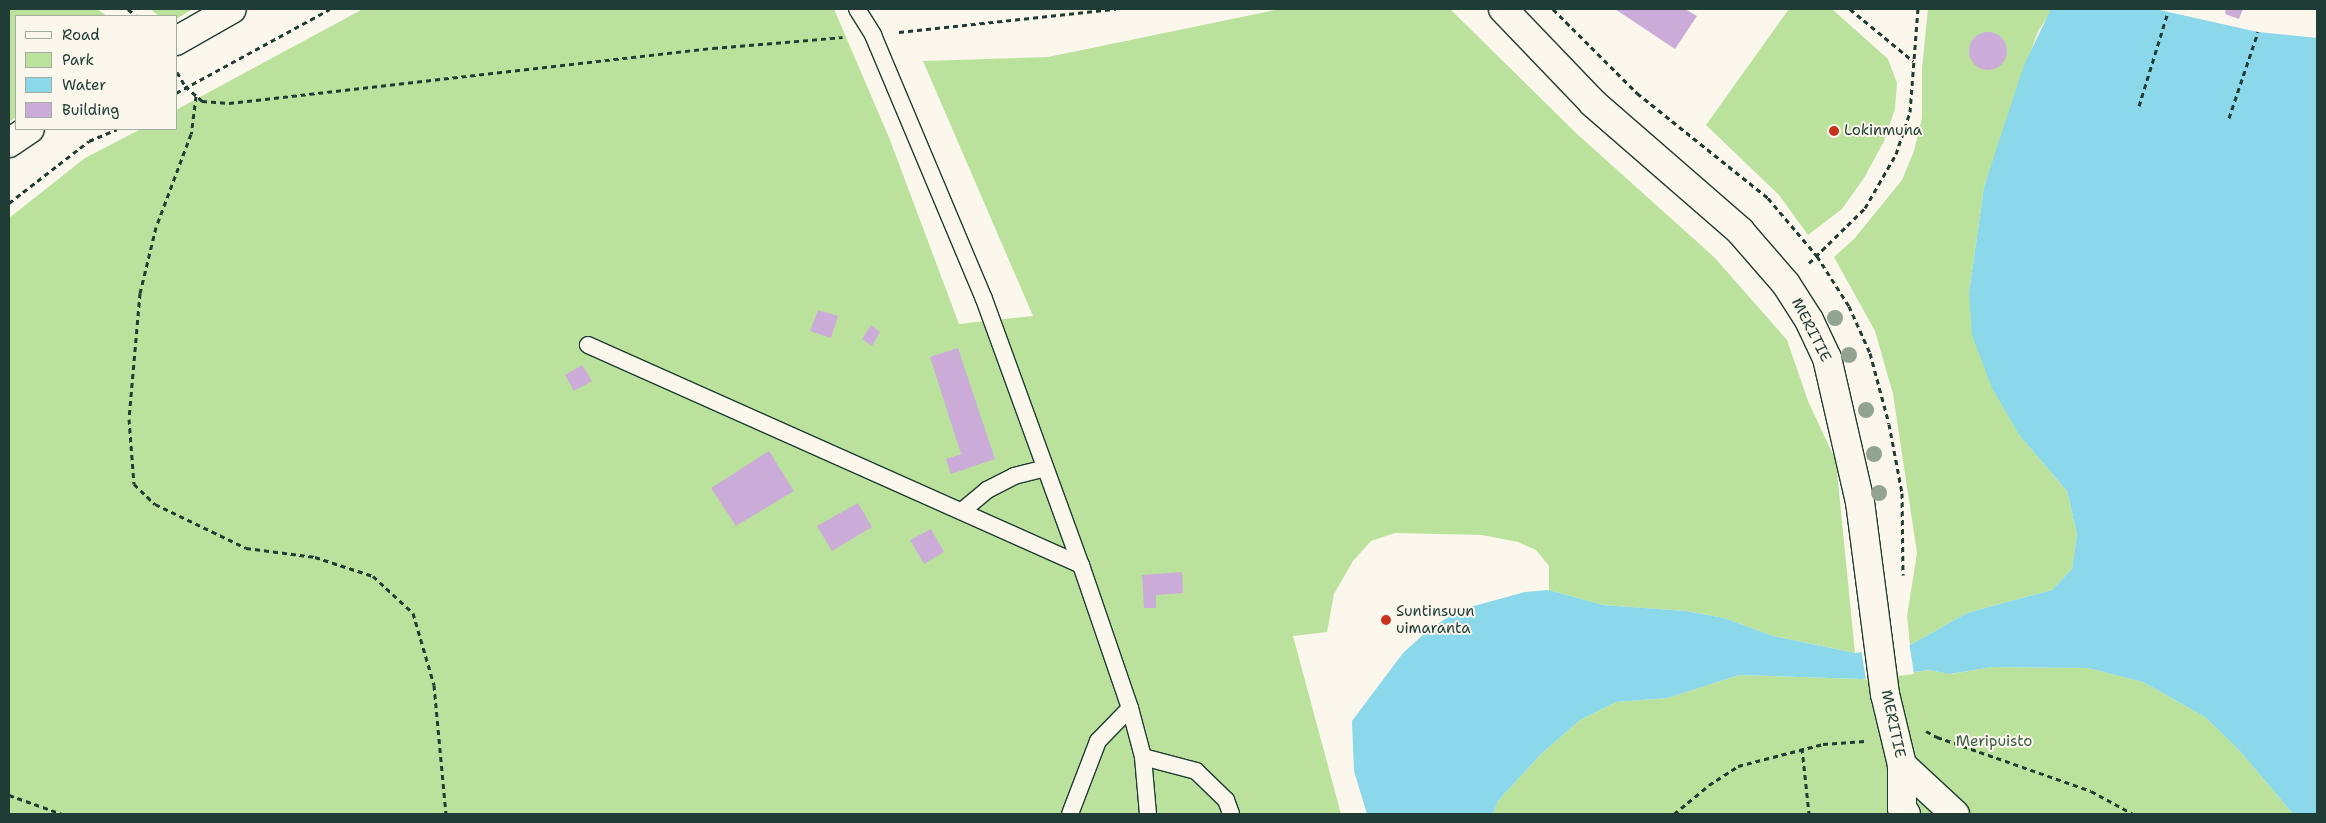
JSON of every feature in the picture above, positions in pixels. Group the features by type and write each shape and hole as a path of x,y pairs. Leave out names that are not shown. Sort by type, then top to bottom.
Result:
{"street":[{"path":"178,40 232,9"},
{"name":"MERITIE","path":"1503,9 1593,103 1740,231 1786,284 1827,358 1840,404 1860,502 1886,694 1902,765 1902,808 1906,814"},
{"path":"9,142 28,130"},
{"name":"MERITIE","path":"1902,765 1956,814"}],"lane":[{"path":"857,9 872,35 984,299 1081,565 1130,708 1143,757 1148,814"},
{"path":"588,344 1081,565"},
{"path":"962,511 987,490 1014,476 1045,468"},
{"path":"1070,814 1098,740 1130,708"},
{"path":"1143,757 1196,770 1226,800 1231,814"}],"path":[{"path":"178,91 330,9"},
{"path":"178,75 185,86 202,100 229,103 713,48 1064,17 1116,9"},
{"path":"1850,9 1913,62"},
{"path":"1786,284 1865,208 1896,154 1910,112 1918,9"},
{"path":"2139,106 2168,12"},
{"path":"2229,118 2258,32"},
{"path":"196,96 191,134 156,227 140,293 129,419 134,484 155,504 246,548 315,557 372,576 413,612 434,685 446,814"},
{"path":"9,203 89,141 115,130"},
{"path":"1674,814 1709,784 1738,766 1802,748 1895,739 1924,729 1937,737 2091,791 2133,814"},
{"path":"1802,748 1809,814"},
{"path":"9,795 62,814"}],"green space":[{"path":"9,9 97,9 106,15 15,15 15,118 9,122"},
{"path":"150,9 193,9 178,18 178,15 158,15"},
{"path":"363,9 834,9 890,140 959,324 1033,316 923,61 1048,57 1280,9 1450,9 1576,133 1714,257 1787,340 1808,401 1836,461 1855,653 1773,636 1724,618 1686,611 1603,605 1549,590 1549,566 1536,550 1518,542 1482,535 1395,533 1371,541 1353,561 1334,594 1327,632 1293,636 1341,814 9,814 9,218 85,158 139,130 178,130 178,109"},
{"path":"1789,9 1832,9 1888,59 1897,83 1895,109 1884,141 1864,178 1842,209 1808,235 1779,195 1706,125"},
{"path":"1928,9 2053,9 2038,31 1984,187 1969,293 2020,436 2067,491 2077,534 2072,569 2052,590 1967,613 1910,645 1907,616 1917,553 1893,394 1875,331 1834,257 1854,239 1902,180 1914,151 1922,118 1922,68"},
{"name":"Meripuisto","path":"1992,667 2088,668 2143,682 2205,717 2240,751 2293,814 1493,814 1498,801 1540,755 1580,720 1616,702 1668,698 1739,675 1861,679 1929,670 1951,674"}],"water":[{"path":"2051,9 2155,9 2258,32 2317,38 2317,814 2293,814 2240,751 2205,717 2143,682 2088,668 1992,667 1950,674 1929,670 1861,679 1739,675 1668,698 1616,702 1580,720 1540,755 1498,801 1493,814 1367,814 1354,771 1352,721 1403,653 1427,631 1459,610 1525,592 1549,590 1603,605 1686,611 1724,618 1773,636 1855,653 1910,645 1967,613 2052,590 2072,569 2077,534 2067,491 2020,436 1992,388 1972,335 1969,293 1984,187 2024,65"}],"pier":[{"path":"1909,642 1914,674 1866,680 1861,649"}],"building":[{"path":"1615,9 1685,9 1697,16 1675,49"},
{"path":"2226,9 2243,9 2239,19 2225,14"},
{"path":"1988,32 2001,38 2007,51 2001,64 1988,70 1975,64 1969,51 1975,38"},
{"path":"818,310 838,316 831,338 810,331"},
{"path":"871,325 880,332 872,346 862,339"},
{"path":"958,348 995,459 951,474 946,459 961,454 930,357"},
{"path":"582,365 592,381 574,391 565,375"},
{"path":"769,451 794,491 736,526 711,488"},
{"path":"858,503 872,527 832,551 817,526"},
{"path":"931,529 944,552 924,564 910,540"},
{"path":"1182,572 1183,593 1156,595 1156,608 1144,608 1142,575"}],"place":[{"name":"Lokinmuna","path":"1834,131"},
{"name":"Suntinsuun uimaranta","path":"1386,620"}]}
